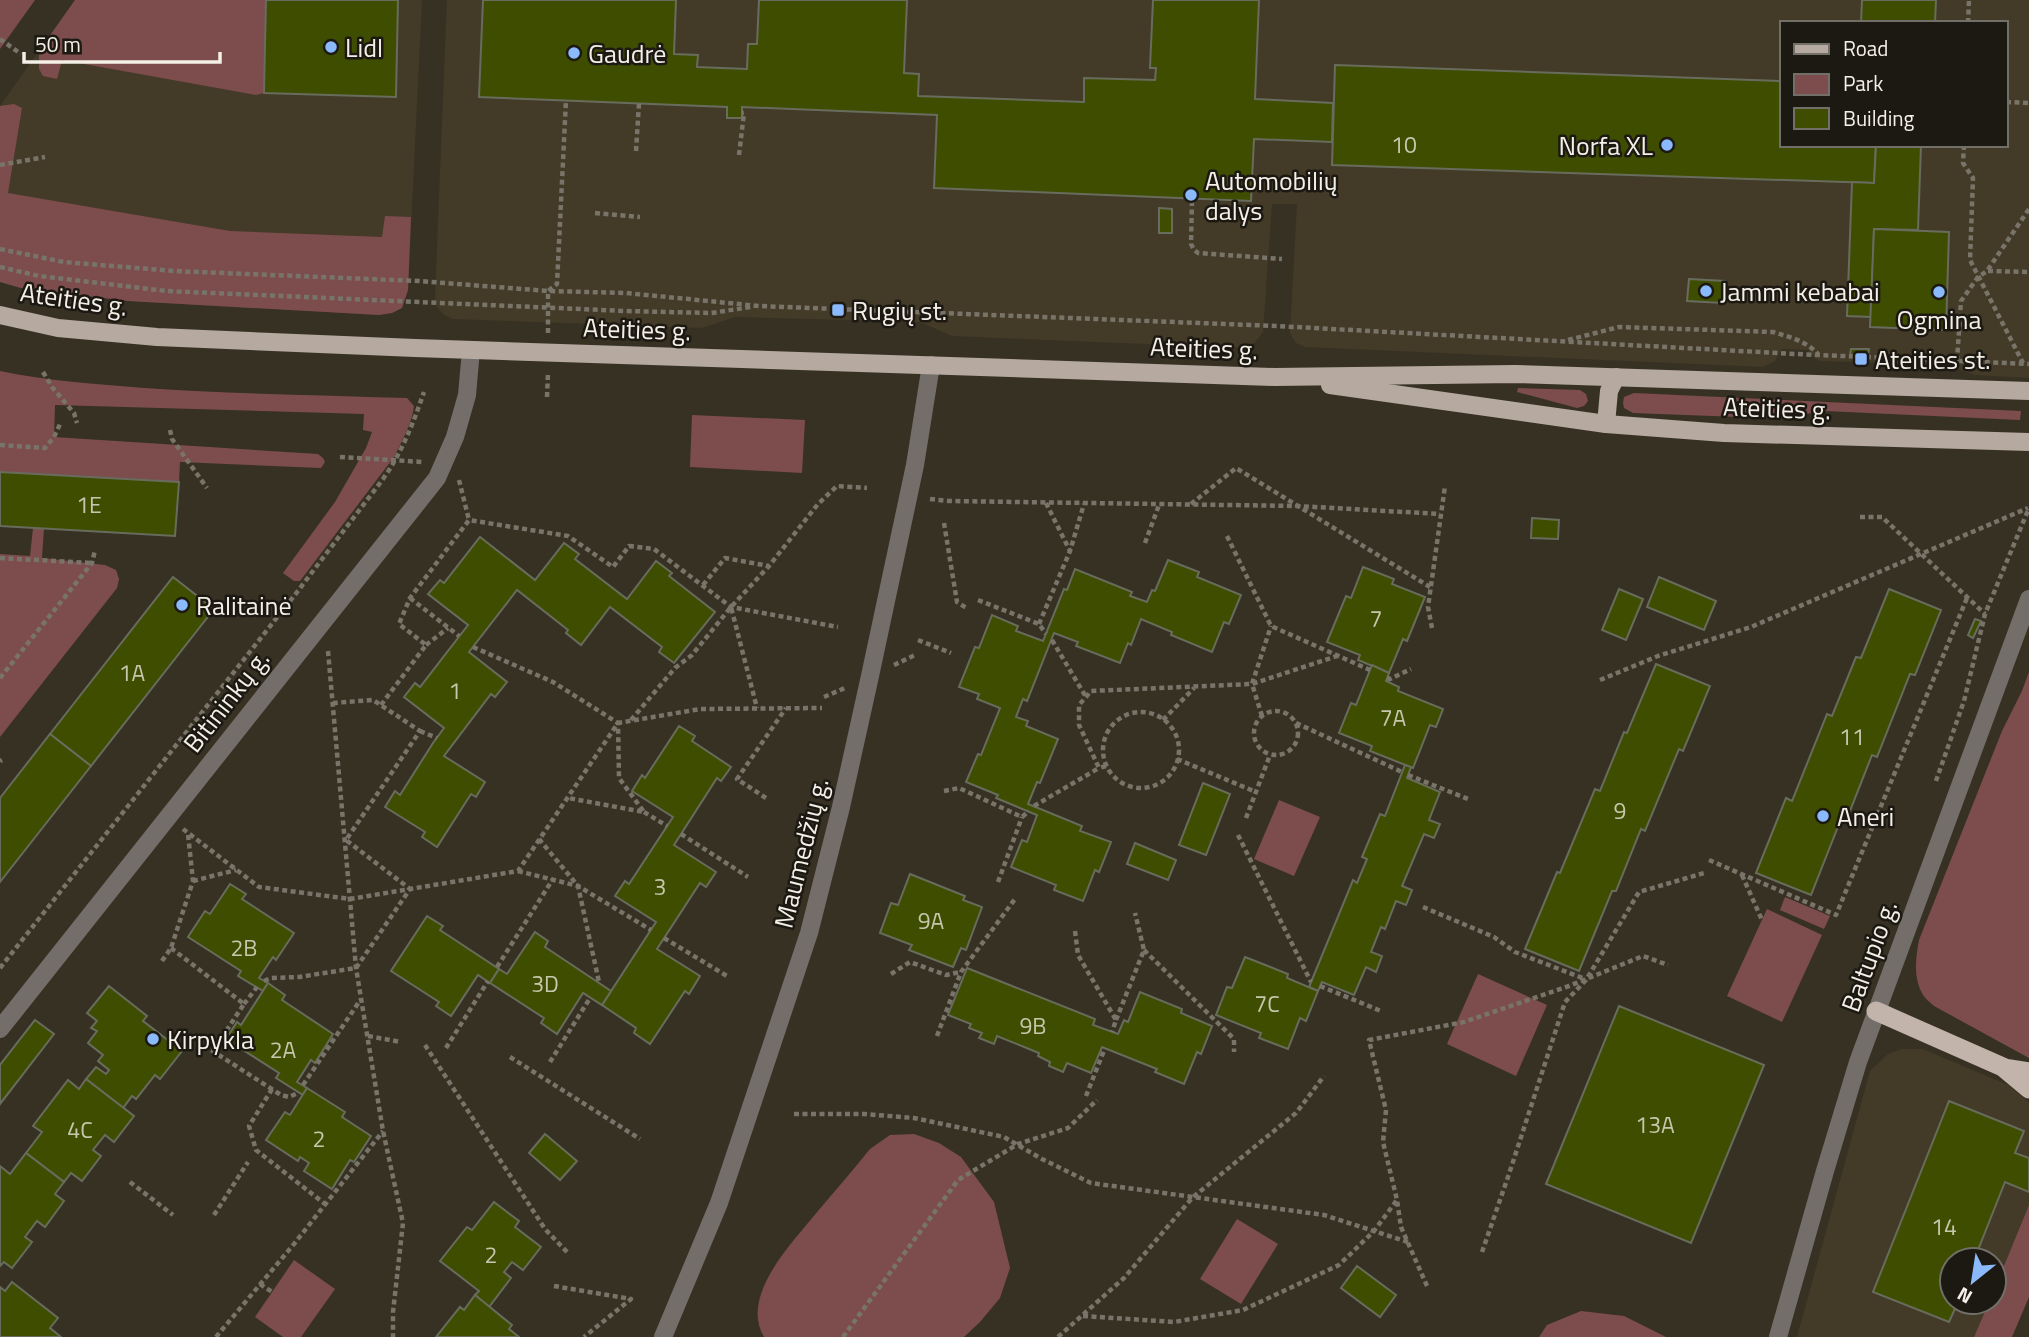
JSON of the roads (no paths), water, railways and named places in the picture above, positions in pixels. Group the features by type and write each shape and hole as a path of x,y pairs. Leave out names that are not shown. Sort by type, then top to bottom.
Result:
{"highway":[{"path":"1876,1011 2005,1068 2029,1072"},
{"path":"2005,1068 2029,1089"}],"main road":[{"name":"Ateities g.","path":"0,315 58,328 157,337 471,350 1274,377 1515,374 2029,391"},
{"name":"Ateities g.","path":"1274,377 1606,424 1724,432 2029,442"},
{"path":"1606,424 1609,391 1616,377"}],"street":[{"name":"Bitininkų g.","path":"0,1029 437,478 467,395 471,350"},
{"name":"Maumedžių g.","path":"663,1337 719,1203 809,933 853,755 908,496 931,365"},
{"name":"Baltupio g.","path":"1779,1337 1825,1171 1876,1011 2029,599"}],"place":[{"name":"Lidl","path":"331,47"},
{"name":"Gaudrė","path":"574,53"},
{"name":"Norfa XL","path":"1667,145"},
{"name":"Automobilių dalys","path":"1191,195"},
{"name":"Jammi kebabai","path":"1706,291"},
{"name":"Ogmina","path":"1939,292"},
{"name":"Rugių st.","path":"838,310"},
{"name":"Ateities st.","path":"1861,359"},
{"name":"Ralitainė","path":"182,605"},
{"name":"Aneri","path":"1823,816"},
{"name":"Kirpykla","path":"153,1039"}]}
